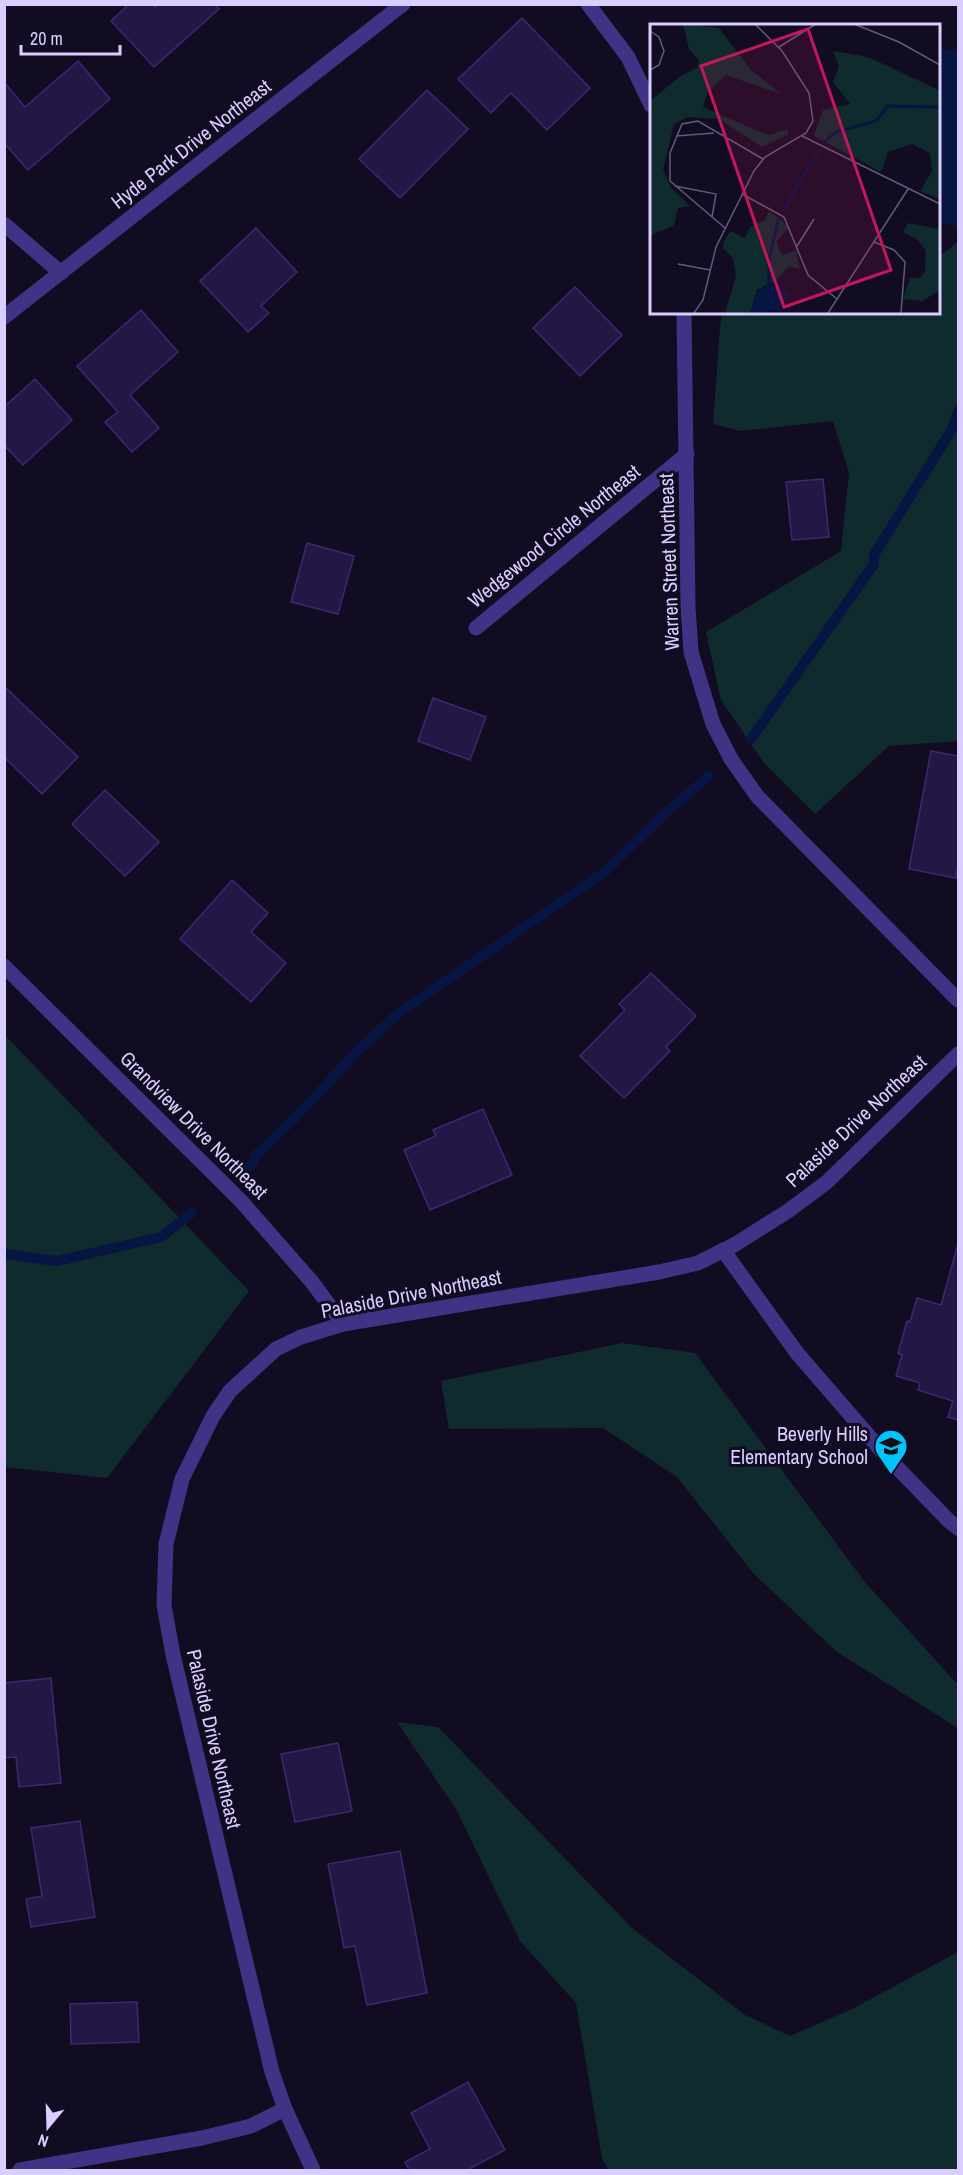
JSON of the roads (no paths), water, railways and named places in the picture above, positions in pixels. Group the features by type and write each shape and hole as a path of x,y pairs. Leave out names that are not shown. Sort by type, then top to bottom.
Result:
{"street":[{"name":"Hyde Park Drive Northeast","path":"4,317 403,4"},
{"path":"588,4 628,57 650,103"},
{"path":"4,224 61,273"},
{"name":"Warren Street Northeast","path":"684,314 688,606 691,652 713,724 731,759 757,796 958,1000"},
{"name":"Wedgewood Circle Northeast","path":"476,628 687,454"},
{"name":"Grandview Drive Northeast","path":"4,966 241,1201 312,1282 343,1324"},
{"name":"Palaside Drive Northeast","path":"313,2170 285,2109 272,2072 173,1655 164,1605 166,1544 182,1479 213,1416 230,1391 276,1349 343,1324 659,1272 698,1263 788,1211 826,1182 958,1054"},
{"path":"723,1250 796,1353 886,1456 958,1528"},
{"path":"20,2170 202,2138 251,2126 285,2109"}],"water":[{"path":"939,49 958,50 958,227 939,220"}],"waterway":[{"path":"751,739 874,564 874,555 952,429 958,411"},
{"path":"247,1169 253,1163 256,1155 396,1015 606,871 664,814 709,776"},
{"path":"4,1254 57,1261 161,1237 192,1213"}],"place":[{"name":"Beverly Hills Elementary School","path":"891,1475"}]}
